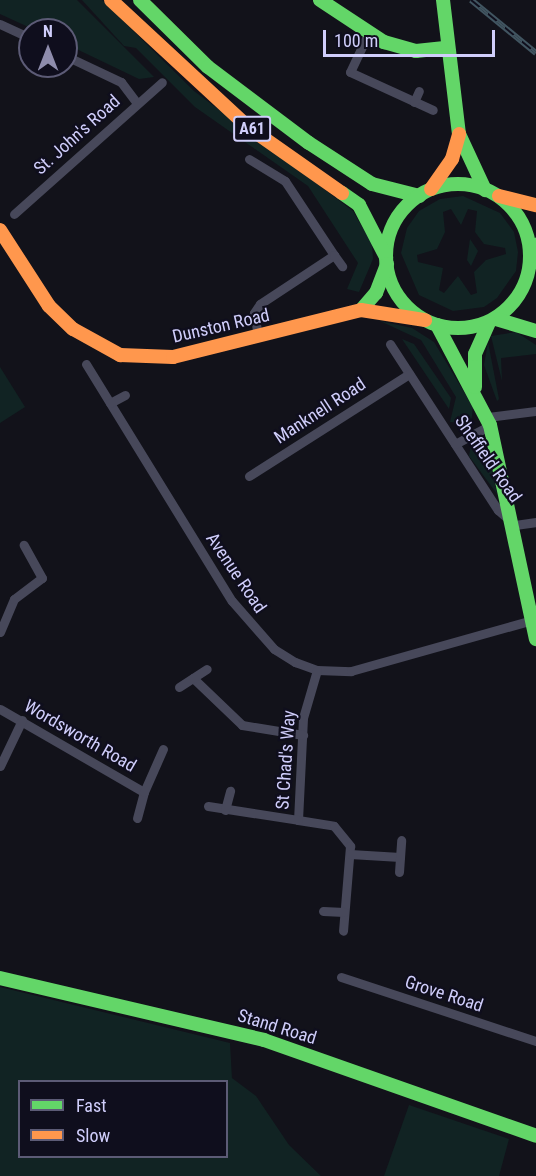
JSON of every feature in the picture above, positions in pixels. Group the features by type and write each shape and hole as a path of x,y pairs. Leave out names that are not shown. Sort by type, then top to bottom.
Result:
{"main road":[{"name":"A61","path":"111,0 248,127 360,206 387,261"},
{"name":"A61","path":"140,0 208,67 309,143 372,184 425,192"},
{"path":"320,0 369,34 416,51 447,48"},
{"path":"443,0 459,134 485,189"},
{"path":"361,310 376,293 387,261 393,225 425,192 452,159 459,134"},
{"path":"425,192 460,184 485,189 499,196 536,205"},
{"path":"499,196 518,216 532,256 536,283"},
{"name":"Dunston Road","path":"0,230 49,306 73,329 120,355 173,357 361,310 431,322"},
{"path":"475,387 475,354 492,321 523,287 532,256"},
{"path":"387,261 396,292 431,322 475,387 489,421 515,525"},
{"path":"431,322 492,321 536,332"},
{"name":"Sheffield Road","path":"515,525 533,605 532,620 536,639"},
{"name":"Stand Road","path":"0,978 264,1040 536,1136"}],"street":[{"path":"0,24 18,32"},
{"path":"369,34 350,72 433,110"},
{"path":"78,62 121,82 138,103"},
{"name":"St. John's Road","path":"14,214 162,82"},
{"path":"414,102 419,91"},
{"path":"249,159 285,181 342,266"},
{"path":"258,336 254,313 260,304 334,255"},
{"name":"Sheffield Road","path":"390,344 498,510 515,525"},
{"name":"Avenue Road","path":"86,364 244,619 274,649 317,670 351,670 532,620"},
{"name":"Manknell Road","path":"249,476 409,374"},
{"path":"110,403 125,395"},
{"path":"455,444 489,421 536,411"},
{"path":"515,525 536,522"},
{"path":"0,632 14,599 42,578 24,545"},
{"path":"179,687 207,669"},
{"name":"St Chad's Way","path":"317,670 303,735 298,820 334,826 344,834 350,854"},
{"path":"193,678 242,725 303,735"},
{"name":"Wordsworth Road","path":"0,709 144,792"},
{"path":"0,766 22,720"},
{"name":"Wordsworth Road","path":"137,818 144,792 163,749"},
{"path":"225,810 230,791"},
{"path":"208,806 298,820"},
{"path":"399,872 401,840"},
{"path":"343,931 350,854 400,857"},
{"path":"323,911 344,912"},
{"name":"Grove Road","path":"341,977 536,1041"}],"shaded area":[{"path":"0,0 77,0 154,77 139,79 78,50 78,18 18,18 18,22 0,14"},
{"path":"82,0 102,0 194,91 353,211 372,244 373,259 359,292 347,289 358,263 308,186 195,107 136,48 124,46"},
{"path":"463,196 500,213 514,232 518,252 516,271 497,298 484,307 453,311 419,295 401,253 407,228 419,211 440,199","holes":["451,209 461,225 468,209 477,211 475,232 484,244 505,248 506,254 486,260 474,272 477,293 471,295 458,276 444,293 439,290 443,268 418,262 417,255 437,249 445,232 443,212"]},
{"path":"470,239 478,251 471,266 467,260"},
{"path":"380,321 412,328 434,342 473,407 471,424 450,422 456,397 421,340"},
{"path":"516,332 536,345 536,354 501,358 502,381 491,336"},
{"path":"402,339 414,344 451,398 449,409"},
{"path":"488,342 499,399 497,401 484,365"},
{"path":"0,367 25,407 0,423"},
{"path":"483,443 497,494 469,456 471,445"},
{"path":"0,987 230,1043 232,1078 256,1096 289,1145 321,1176 0,1176"},
{"path":"409,1105 509,1139 499,1176 384,1176"}],"railway":[{"path":"471,0 536,53"}],"traffic: fast":[{"path":"140,0 208,67 309,143 372,184 419,196"},
{"path":"320,0 384,42 416,51 447,48"},
{"path":"443,0 459,134 485,190"},
{"path":"458,184 485,190 498,196 509,205 518,216 524,229 530,256 524,283 518,296 509,307 498,316 485,322 458,328 431,322 418,316 407,307 398,296 392,283 386,256 392,229 398,216 407,205 418,196 431,190 458,184"},
{"path":"342,193 359,205 386,257"},
{"path":"530,256 536,245"},
{"path":"361,310 376,293 387,264"},
{"path":"496,319 536,331"},
{"path":"475,387 475,354 489,322"},
{"path":"437,325 490,425 536,639"},
{"path":"0,978 264,1040 536,1136"}],"traffic: slow":[{"path":"111,0 248,127 342,193"},
{"path":"431,189 452,159 459,134"},
{"path":"499,196 536,205"},
{"path":"0,230 49,306 73,329 120,355 173,357 361,310 425,320"}]}
